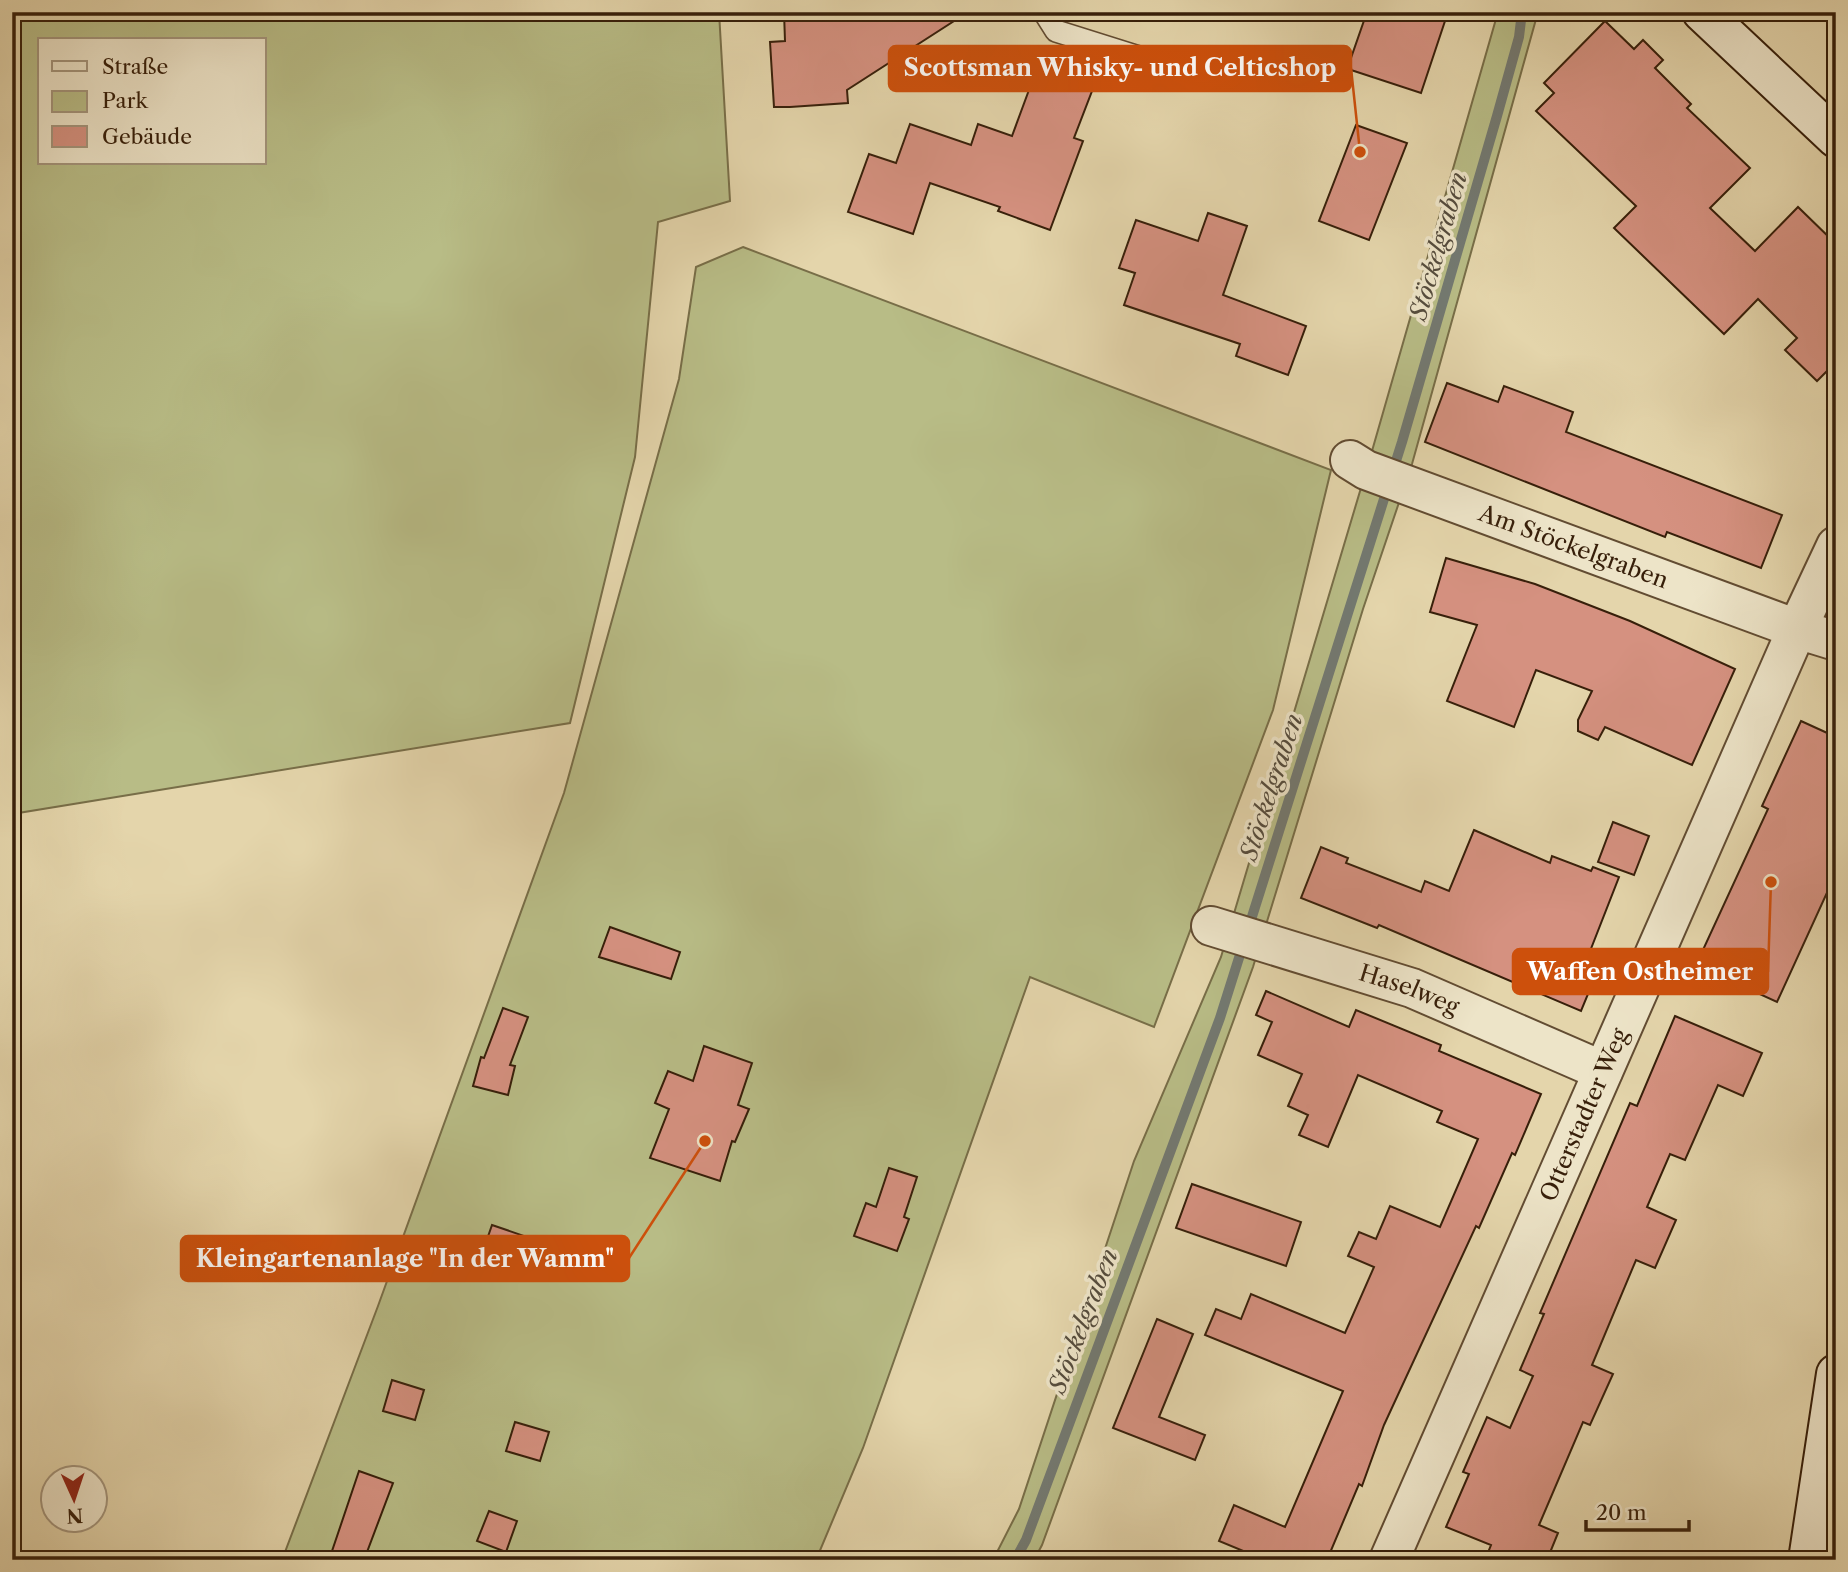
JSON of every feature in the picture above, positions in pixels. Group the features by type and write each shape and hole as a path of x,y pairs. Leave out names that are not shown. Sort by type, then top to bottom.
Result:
{"street":[{"path":"1702,12 1836,138"},
{"name":"Am Stöckelgraben","path":"1358,465 1797,629"},
{"name":"Otterstadter Weg","path":"1389,1560 1797,629 1836,546"},
{"path":"1797,629 1836,641"},
{"name":"Haselweg","path":"1233,933 1412,988 1603,1071"},
{"path":"1808,1560 1836,1374"}],"lane":[{"path":"1044,12 1056,31 1196,75 1245,70"}],"green space":[{"path":"12,12 719,12 730,201 658,222 635,457 570,723 12,814"},
{"path":"1498,12 1538,12 1412,464 1363,609 1253,967 1042,1545 1034,1560 993,1560 1019,1509 1134,1161 1221,957 1372,451"},
{"path":"743,247 1331,470 1273,710 1154,1027 1030,977 863,1448 816,1560 282,1560 378,1306 564,793 679,379 696,267"}],"building":[{"path":"784,12 968,12 847,90 848,103 774,107 770,42 785,41"},
{"path":"1367,12 1448,12 1421,93 1351,70 1351,58"},
{"path":"1605,21 1634,49 1643,40 1663,60 1655,68 1691,104 1687,108 1750,168 1710,208 1755,251 1798,207 1836,244 1836,362 1817,381 1785,350 1797,338 1758,299 1724,334 1614,228 1636,206 1536,111 1554,93 1544,83"},
{"path":"1036,71 1092,91 1074,138 1083,141 1050,230 998,211 1000,207 930,183 913,234 848,212 869,154 896,163 910,124 971,145 978,124 1012,136"},
{"path":"1356,125 1407,143 1369,240 1319,221"},
{"path":"1208,213 1247,226 1223,295 1306,326 1288,375 1236,356 1240,344 1124,305 1135,273 1119,268 1136,220 1198,241"},
{"path":"1447,383 1498,402 1504,386 1573,412 1566,432 1782,515 1761,568 1667,532 1665,537 1425,442"},
{"path":"1446,558 1535,584 1630,621 1735,669 1692,765 1605,727 1598,740 1578,731 1578,720 1592,691 1536,670 1514,727 1447,701 1477,625 1430,612"},
{"path":"1801,721 1836,737 1836,873 1777,1002 1696,965 1768,809 1762,806"},
{"path":"1613,822 1649,836 1634,875 1598,862"},
{"path":"1474,830 1550,863 1552,856 1591,871 1593,867 1619,877 1587,959 1600,965 1581,1011 1379,925 1377,928 1301,898 1321,847 1348,858 1346,863 1421,892 1425,881 1449,891"},
{"path":"610,927 680,952 671,979 599,957"},
{"path":"1266,991 1349,1027 1356,1010 1441,1045 1439,1051 1541,1094 1515,1155 1512,1153 1479,1228 1476,1226 1384,1425 1362,1486 1359,1484 1327,1560 1265,1560 1219,1541 1234,1505 1285,1527 1343,1391 1205,1335 1216,1309 1241,1319 1251,1294 1345,1333 1374,1267 1348,1256 1359,1232 1376,1239 1390,1206 1440,1227 1478,1139 1437,1122 1442,1111 1358,1075 1328,1147 1299,1135 1308,1115 1288,1106 1302,1074 1258,1055 1272,1022 1256,1015"},
{"path":"503,1008 528,1017 510,1065 515,1066 508,1095 473,1086 481,1057 484,1058"},
{"path":"1675,1016 1762,1053 1743,1096 1718,1085 1685,1160 1670,1154 1647,1207 1676,1220 1655,1268 1636,1260 1592,1365 1613,1374 1590,1425 1583,1422 1539,1525 1558,1533 1547,1560 1485,1560 1491,1545 1446,1527 1469,1474 1463,1472 1487,1417 1510,1428 1533,1376 1520,1370 1544,1314 1540,1313 1630,1103 1637,1106"},
{"path":"704,1046 752,1063 738,1105 749,1109 735,1142 732,1141 720,1181 650,1158 669,1109 655,1103 668,1071 693,1081"},
{"path":"889,1168 917,1177 904,1217 909,1219 897,1251 854,1236 866,1203 876,1207"},
{"path":"1192,1184 1301,1222 1286,1266 1176,1228"},
{"path":"492,1225 527,1237 518,1263 483,1251"},
{"path":"1157,1319 1193,1334 1159,1417 1205,1435 1195,1460 1113,1428"},
{"path":"392,1380 424,1390 415,1420 383,1411"},
{"path":"515,1422 549,1432 540,1461 506,1451"},
{"path":"359,1471 393,1483 364,1560 329,1560"},
{"path":"489,1511 517,1521 506,1552 477,1541"}],"waterway":[{"name":"Stöckelgraben","path":"1015,1560 1026,1540 1220,1018 1402,442 1497,116 1519,37 1522,12"}],"place":[{"name":"Scottsman Whisky- und Celticshop","path":"1360,152"},
{"name":"Waffen Ostheimer","path":"1771,882"},
{"name":"Kleingartenanlage \"In der Wamm\"","path":"705,1141"}]}
